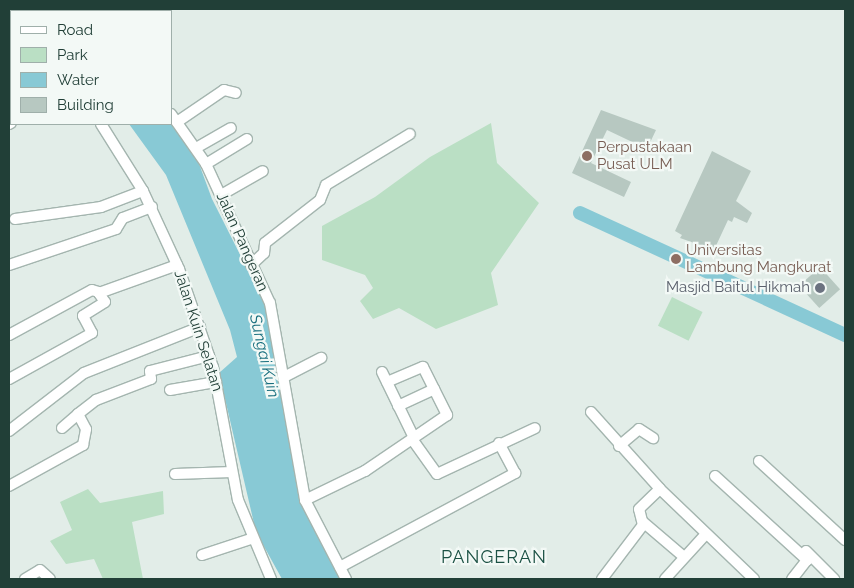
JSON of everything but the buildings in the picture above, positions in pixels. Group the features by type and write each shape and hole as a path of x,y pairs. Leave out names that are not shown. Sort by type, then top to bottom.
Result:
{"street":[{"path":"174,118 224,90 236,94"},
{"name":"Jalan Pangeran","path":"174,118 206,164 275,321 305,500 346,579"},
{"name":"Jalan Kuin Selatan","path":"102,125 152,207 177,265 209,356 216,382 232,472 251,538 271,579"},
{"path":"196,148 231,128"},
{"path":"251,265 264,253 265,243 320,200 326,185 410,134"},
{"path":"206,164 247,139"},
{"path":"221,195 263,171"},
{"path":"15,219 101,207 143,191"},
{"path":"9,265 116,229 122,218 152,207"},
{"path":"99,293 177,265"},
{"path":"9,335 92,290 99,293 105,302 83,316 92,333 9,379"},
{"path":"9,431 84,373 200,327"},
{"path":"62,428 96,400 151,379 150,371 209,356"},
{"path":"284,377 322,358"},
{"path":"305,500 358,475 413,439 446,417 434,389 421,366 385,377 413,439 435,474 535,428"},
{"path":"170,390 216,382"},
{"path":"398,406 434,389"},
{"path":"591,412 619,446 660,489 705,535 754,579"},
{"path":"9,486 83,445 86,429 78,414"},
{"path":"619,446 639,429 653,438"},
{"path":"340,567 515,473 499,443"},
{"path":"759,461 845,540"},
{"path":"175,474 232,472"},
{"path":"715,476 808,560 792,579"},
{"path":"660,489 638,510 643,522 684,556"},
{"path":"756,505 834,579"},
{"path":"602,579 643,522"},
{"path":"665,579 705,535"},
{"path":"202,556 251,538"},
{"path":"25,579 40,570 50,579"}],"green space":[{"path":"491,123 497,163 539,203 491,273 498,305 436,329 399,308 373,319 360,301 373,288 365,275 322,260 322,226 375,197 430,157"},
{"path":"672,297 703,312 689,341 658,326"},
{"path":"88,489 100,503 163,491 164,514 132,522 143,579 103,579 94,559 66,564 50,541 72,530 60,502"}],"water":[{"name":"Sungai Kuin","path":"172,121 198,161 212,199 267,308 299,500 340,579 282,579 256,532 219,373 237,357 230,330 166,175 130,125 172,125"}],"waterway":[{"path":"580,213 845,335"}],"place":[{"name":"Perpustakaan Pusat ULM","path":"587,156"},
{"name":"Universitas Lambung Mangkurat","path":"676,259"},
{"name":"Masjid Baitul Hikmah","path":"820,288"}],"district":[{"name":"PANGERAN","path":"494,557"}]}
